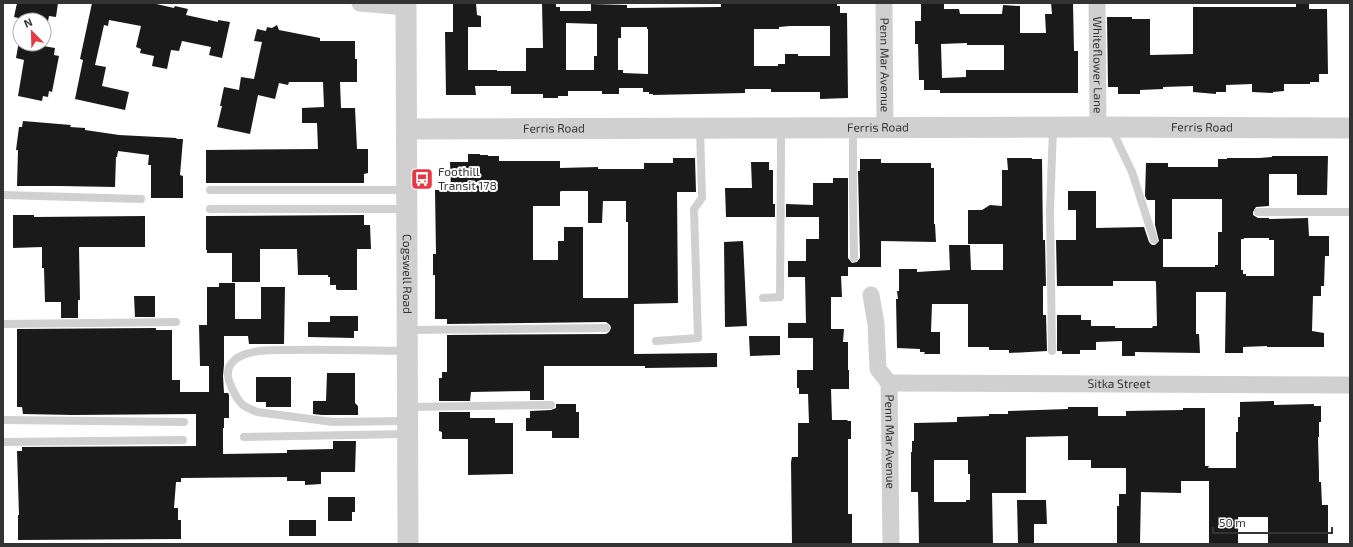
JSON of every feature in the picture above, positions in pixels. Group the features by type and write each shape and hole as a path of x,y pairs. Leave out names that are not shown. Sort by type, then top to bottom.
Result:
{"street":[{"path":"360,3 406,5"},
{"name":"Penn Mar Avenue","path":"884,3 885,128"},
{"name":"Whiteflower Lane","path":"1097,3 1104,127"},
{"name":"Cogswell Road","path":"406,5 408,544"},
{"name":"Ferris Road","path":"406,129 1053,127 1350,128"},
{"name":"Penn Mar Avenue","path":"871,295 876,324 878,369 889,383 891,544"},
{"name":"Sitka Street","path":"889,383 1350,385"}],"lane":[{"path":"1052,351 1050,211 1053,127"},
{"path":"1104,127 1132,172 1154,240"},
{"path":"656,341 698,338 694,209 702,198 700,128"},
{"path":"763,298 780,297 780,128"},
{"path":"853,128 854,258"},
{"path":"210,190 407,200"},
{"path":"3,195 141,199"},
{"path":"210,209 407,200"},
{"path":"1258,212 1350,212"},
{"path":"3,324 176,322"},
{"path":"408,330 606,328"},
{"path":"408,351 303,350 260,352 244,355 237,359 230,367 228,373 235,395 247,408 257,412 333,422 408,420"},
{"path":"244,437 551,405"},
{"path":"3,420 184,422"},
{"path":"3,442 183,440"}],"building":[{"path":"17,3 58,3 56,17 52,16 52,12 15,12"},
{"path":"92,3 152,3 174,8 175,6 188,9 186,15 218,22 218,20 230,22 222,58 209,55 211,47 182,41 179,51 171,50 167,69 152,66 154,56 140,53 141,49 136,47 141,26 109,20 108,26 104,25 95,65 106,67 102,86 129,92 125,110 75,99 83,60 80,59"},
{"path":"453,3 476,3 477,15 481,16 481,27 468,27 468,70 526,71 526,48 543,48 542,3 556,3 556,7 560,7 560,11 591,11 591,4 627,5 627,8 721,7 721,3 837,3 837,6 840,6 840,13 847,13 848,98 820,99 820,92 771,92 771,89 745,89 745,93 653,95 649,94 649,92 643,92 643,88 619,88 619,94 602,94 602,91 568,91 568,96 543,98 543,94 511,94 511,86 475,86 476,95 446,95 445,32 453,32","holes":["566,23 597,24 597,56 594,56 594,70 566,70","830,26 830,56 798,56 798,54 785,54 785,64 778,64 778,66 754,66 754,29 779,29 779,27","621,27 647,27 648,74 623,73 623,70 618,70 618,38 621,38"]},
{"path":"921,3 944,3 944,9 959,9 960,14 1002,14 1003,5 1020,6 1020,33 1046,33 1045,14 1052,14 1051,3 1073,3 1074,51 1078,51 1078,93 940,93 940,90 924,90 924,80 919,80 918,44 915,44 915,21 921,21","holes":["967,43 967,45 1004,45 1004,70 966,70 966,77 942,78 941,44"]},
{"path":"1296,3 1309,3 1309,9 1327,9 1328,74 1319,74 1319,82 1310,82 1310,84 1284,84 1284,91 1273,93 1252,92 1252,84 1226,85 1226,92 1216,92 1216,94 1193,92 1193,86 1163,87 1163,89 1140,90 1140,94 1118,94 1118,87 1108,87 1107,17 1150,19 1150,55 1193,54 1193,7 1296,7"},
{"path":"277,25 279,30 320,38 320,41 355,41 357,82 340,82 341,108 355,108 357,149 368,149 368,173 364,174 364,183 206,183 206,150 318,149 317,123 302,123 302,108 324,107 323,82 289,82 288,85 279,83 275,99 258,95 250,134 217,127 222,106 220,106 224,87 239,90 241,77 254,79 262,42 254,41 257,29 266,31 267,27 272,28"},
{"path":"52,48 55,48 54,55 59,56 52,92 49,91 48,97 43,96 42,101 18,96 24,60 16,58 17,52 52,52"},
{"path":"23,121 71,125 70,127 85,128 85,130 119,135 183,139 180,175 183,176 183,198 151,198 151,165 148,165 149,155 118,151 116,157 115,187 17,186 18,150 16,150 19,127 22,127"},
{"path":"468,154 480,154 499,156 499,161 560,161 560,168 598,167 598,169 644,169 644,163 673,163 673,158 695,158 696,192 677,192 678,303 634,304 634,354 717,353 717,367 645,368 645,366 544,366 544,400 530,400 530,391 471,392 470,401 439,401 439,378 442,378 442,372 447,372 447,335 606,334 611,328 606,322 447,324 447,319 435,319 435,275 433,275 433,254 436,254 435,190 451,190 450,162 468,162","holes":["561,191 588,191 588,223 602,223 603,201 626,201 626,222 628,222 628,298 583,298 583,227 564,227 564,241 558,241 558,260 533,260 533,206 560,206"]},
{"path":"1328,156 1327,195 1297,195 1297,174 1269,174 1269,206 1256,207 1253,212 1253,215 1258,218 1308,218 1309,236 1329,236 1329,256 1325,256 1324,286 1321,286 1321,296 1313,296 1312,331 1324,333 1324,347 1243,347 1243,353 1225,353 1226,292 1196,292 1196,334 1199,334 1200,353 1135,352 1135,356 1122,356 1122,341 1096,342 1096,350 1080,350 1080,354 1062,354 1062,351 1057,351 1057,315 1081,315 1081,320 1091,320 1091,326 1115,326 1115,328 1152,328 1153,326 1157,326 1155,281 1113,281 1113,286 1057,286 1056,240 1076,240 1076,210 1068,210 1068,191 1096,191 1096,228 1144,227 1149,242 1152,245 1155,245 1159,241 1155,225 1155,200 1147,200 1145,196 1146,163 1168,163 1168,167 1218,167 1218,159","holes":["1172,199 1222,199 1222,232 1218,232 1218,265 1215,265 1215,267 1163,267 1163,239 1172,239","1269,238 1269,240 1274,240 1274,276 1246,276 1246,274 1243,274 1243,270 1241,270 1241,239"]},
{"path":"1007,158 1042,159 1043,240 1045,240 1046,286 1043,286 1043,315 1046,315 1047,351 1009,353 1009,350 989,350 989,347 968,347 968,304 932,304 931,332 940,332 940,354 924,354 925,352 920,352 920,349 897,348 896,299 898,299 897,291 899,291 899,269 917,269 917,272 950,270 949,245 970,245 971,270 1003,270 1003,244 968,244 968,210 982,210 990,205 1002,206 1002,170 1008,170"},
{"path":"860,159 881,159 881,163 931,163 931,168 934,168 934,224 936,242 881,241 881,267 848,267 848,276 841,276 842,297 831,297 831,329 844,329 843,342 848,342 849,389 831,389 832,420 851,421 851,439 848,439 848,514 852,514 852,544 792,544 791,462 792,457 798,457 798,423 809,423 808,394 799,394 799,388 797,388 797,370 813,370 813,338 788,338 788,323 806,323 805,277 788,277 788,261 806,261 806,239 819,239 819,217 786,217 786,204 813,205 813,183 833,183 833,178 848,178 848,258 852,263 857,262 860,258 858,171 860,171"},
{"path":"751,162 769,162 769,170 773,170 773,204 775,204 775,217 726,217 725,188 752,188"},
{"path":"13,215 34,215 34,217 145,216 145,247 79,247 80,300 78,300 78,318 61,318 61,302 45,302 42,247 13,248"},
{"path":"364,215 364,225 370,225 371,249 357,249 357,290 337,290 336,285 330,285 330,277 328,277 328,275 298,275 297,249 260,249 260,282 232,282 232,253 207,253 206,250 206,216"},
{"path":"743,241 747,326 725,327 724,242"},
{"path":"219,283 235,283 235,319 261,319 261,287 285,287 284,344 249,344 248,336 224,336 224,393 228,393 229,395 229,418 224,418 223,454 287,453 287,450 333,449 333,441 356,441 355,472 321,472 321,484 305,485 305,481 287,481 287,477 181,478 181,482 176,482 174,508 178,508 178,520 181,520 181,539 18,540 19,515 17,451 22,451 22,447 196,446 196,414 23,414 22,407 17,407 17,329 156,328 156,330 172,330 172,380 180,380 180,392 209,392 209,366 200,366 199,325 207,325 207,287 219,287"},
{"path":"134,296 155,296 155,317 135,317"},
{"path":"330,316 358,316 358,331 354,331 354,338 308,337 308,322 330,322"},
{"path":"749,336 780,336 780,355 750,356"},
{"path":"327,373 355,373 355,403 358,406 358,415 313,414 313,401 326,401"},
{"path":"256,377 291,377 291,407 266,407 266,402 256,402"},
{"path":"1274,401 1274,405 1314,404 1314,406 1321,406 1321,422 1319,422 1318,437 1319,482 1321,482 1322,505 1328,505 1328,544 1268,544 1268,517 1238,517 1238,544 1209,544 1209,481 1181,481 1181,493 1141,492 1140,544 1117,544 1117,506 1119,506 1119,494 1126,494 1126,468 1091,468 1091,460 1068,460 1068,436 1026,437 1026,493 992,493 993,544 919,544 918,492 911,492 911,452 912,441 914,441 914,423 957,422 957,417 1008,414 1008,411 1068,409 1068,407 1098,407 1098,416 1126,416 1126,411 1205,408 1205,466 1209,466 1208,468 1236,468 1236,432 1238,432 1238,417 1240,417 1240,402","holes":["934,460 968,460 968,474 970,474 970,500 966,500 966,502 934,502"]},
{"path":"556,404 576,404 576,412 579,412 579,438 552,438 552,431 526,431 526,418 530,418 530,411 551,410 556,408"},
{"path":"439,412 470,412 470,418 495,418 495,423 513,423 513,474 468,475 468,439 442,439 442,432 439,431"},
{"path":"328,497 355,497 355,512 352,512 352,521 328,521"},
{"path":"1017,500 1046,500 1047,524 1034,524 1034,544 1018,544"},
{"path":"289,520 316,520 316,536 289,536"}],"place":[{"name":"Foothill Transit 178","path":"422,179"}]}
